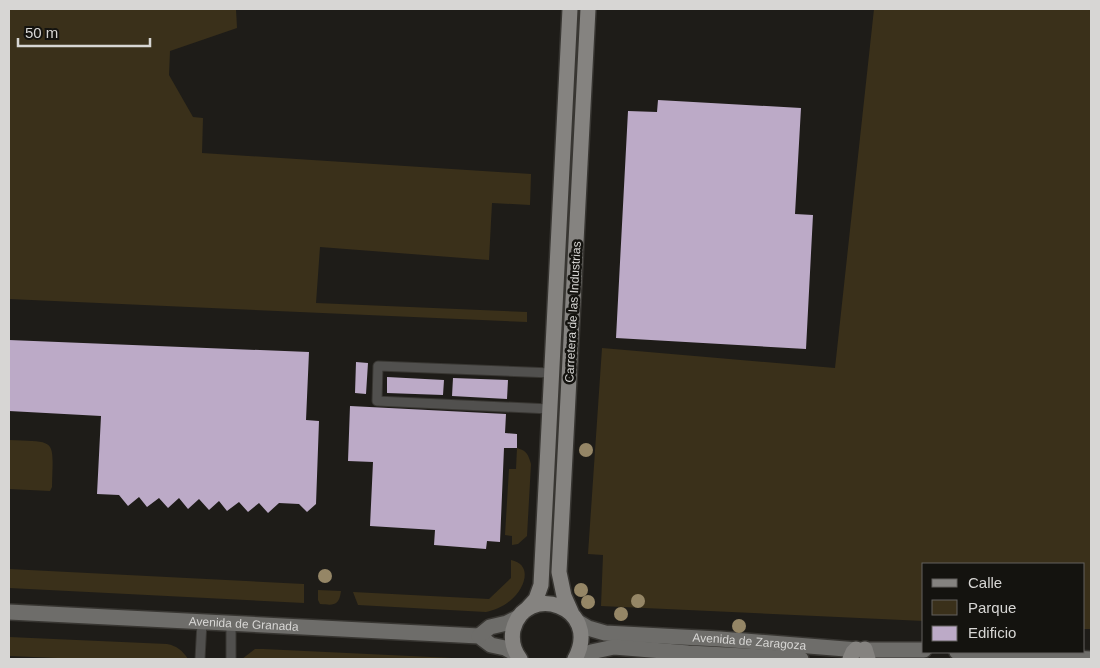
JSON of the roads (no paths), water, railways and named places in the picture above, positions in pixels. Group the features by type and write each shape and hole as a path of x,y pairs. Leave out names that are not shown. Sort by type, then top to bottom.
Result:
{"main road":[{"name":"Carretera de las Industrias","path":"518,657 513,645 512,635 515,625 536,599 541,585 570,9"},
{"name":"Carretera de las Industrias","path":"575,659 582,641 581,631 564,596 559,572 588,9"},
{"path":"523,613 535,605 545,603 564,608 575,618"}],"street":[{"name":"Avenida de Granada","path":"9,612 478,636 491,645 504,648 518,657"},
{"path":"478,636 490,626 507,623 523,613"},
{"name":"Avenida de Zaragoza","path":"575,618 588,628 605,633 720,638 860,654 922,650"},
{"name":"Avenida de Zaragoza","path":"575,659 591,652 614,647 801,659"},
{"path":"976,653 1091,659"}],"lane":[{"path":"550,408 376,401 378,366 552,373"},
{"path":"200,659 202,622"},
{"path":"231,623 231,659"}]}
